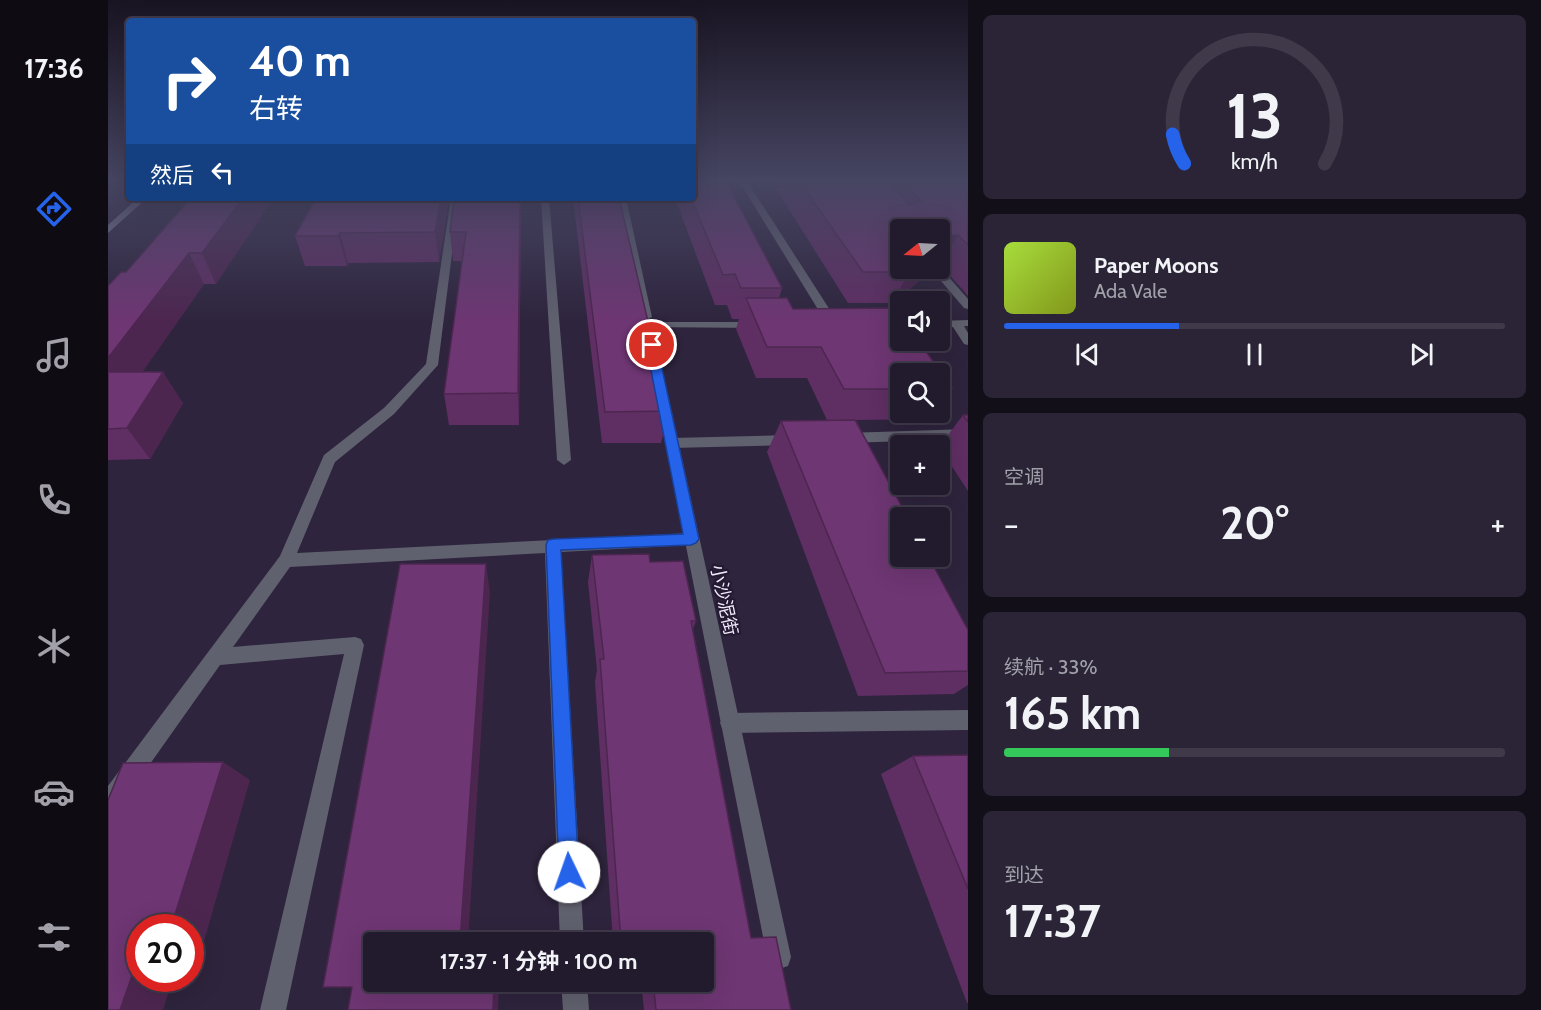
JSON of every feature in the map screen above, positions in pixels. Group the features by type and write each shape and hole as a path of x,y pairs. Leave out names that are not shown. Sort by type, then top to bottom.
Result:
{"street":[{"path":"108,804 286,560 329,459 389,411 432,365 451,228"},
{"path":"548,228 564,459"},
{"path":"628,228 652,347"},
{"path":"772,228 833,324"},
{"path":"945,279 968,306"},
{"path":"962,323 968,342"},
{"path":"648,325 775,325"},
{"name":"小沙泥街","path":"658,379 783,976"},
{"path":"838,438 968,434"},
{"path":"672,443 802,439"},
{"path":"286,560 691,539"},
{"path":"554,545 572,932"},
{"path":"216,657 355,645 273,1010"},
{"path":"730,723 968,720"},
{"path":"575,992 576,1010"}],"building":[{"path":"165,228 221,228 202,253 189,253 108,358 108,286 121,272 126,272"},
{"path":"299,228 436,228 435,232 295,236"},
{"path":"450,228 520,228 518,393 444,394 466,232 450,232"},
{"path":"582,228 626,228 669,411 605,412"},
{"path":"704,228 751,228 782,288 741,288 735,274 723,275"},
{"path":"832,228 890,228 890,272 863,272"},
{"path":"950,228 968,228 968,245 958,235 950,236"},
{"path":"746,298 787,298 793,309 890,308 890,351 926,351 934,363 890,363 890,389 844,389 821,347 767,347"},
{"path":"108,372 163,372 127,428 108,429"},
{"path":"855,420 890,485 890,495 896,495 902,507 890,507 890,567 934,567 968,630 968,671 885,673 781,421"},
{"path":"649,554 650,562 683,561 696,621 691,621 751,938 776,937 791,1010 656,1010 654,992 714,992 714,932 620,932 600,659 604,659 592,555"},
{"path":"400,564 486,564 461,932 363,932 363,992 494,992 493,1010 348,1010 352,987 323,987"},
{"path":"968,755 968,889 913,756"},
{"path":"223,762 175,914 126,914 126,992 120,1010 108,1010 108,800 123,763"}],"route":[{"path":"569,872 554,545 691,539 652,345"}]}
